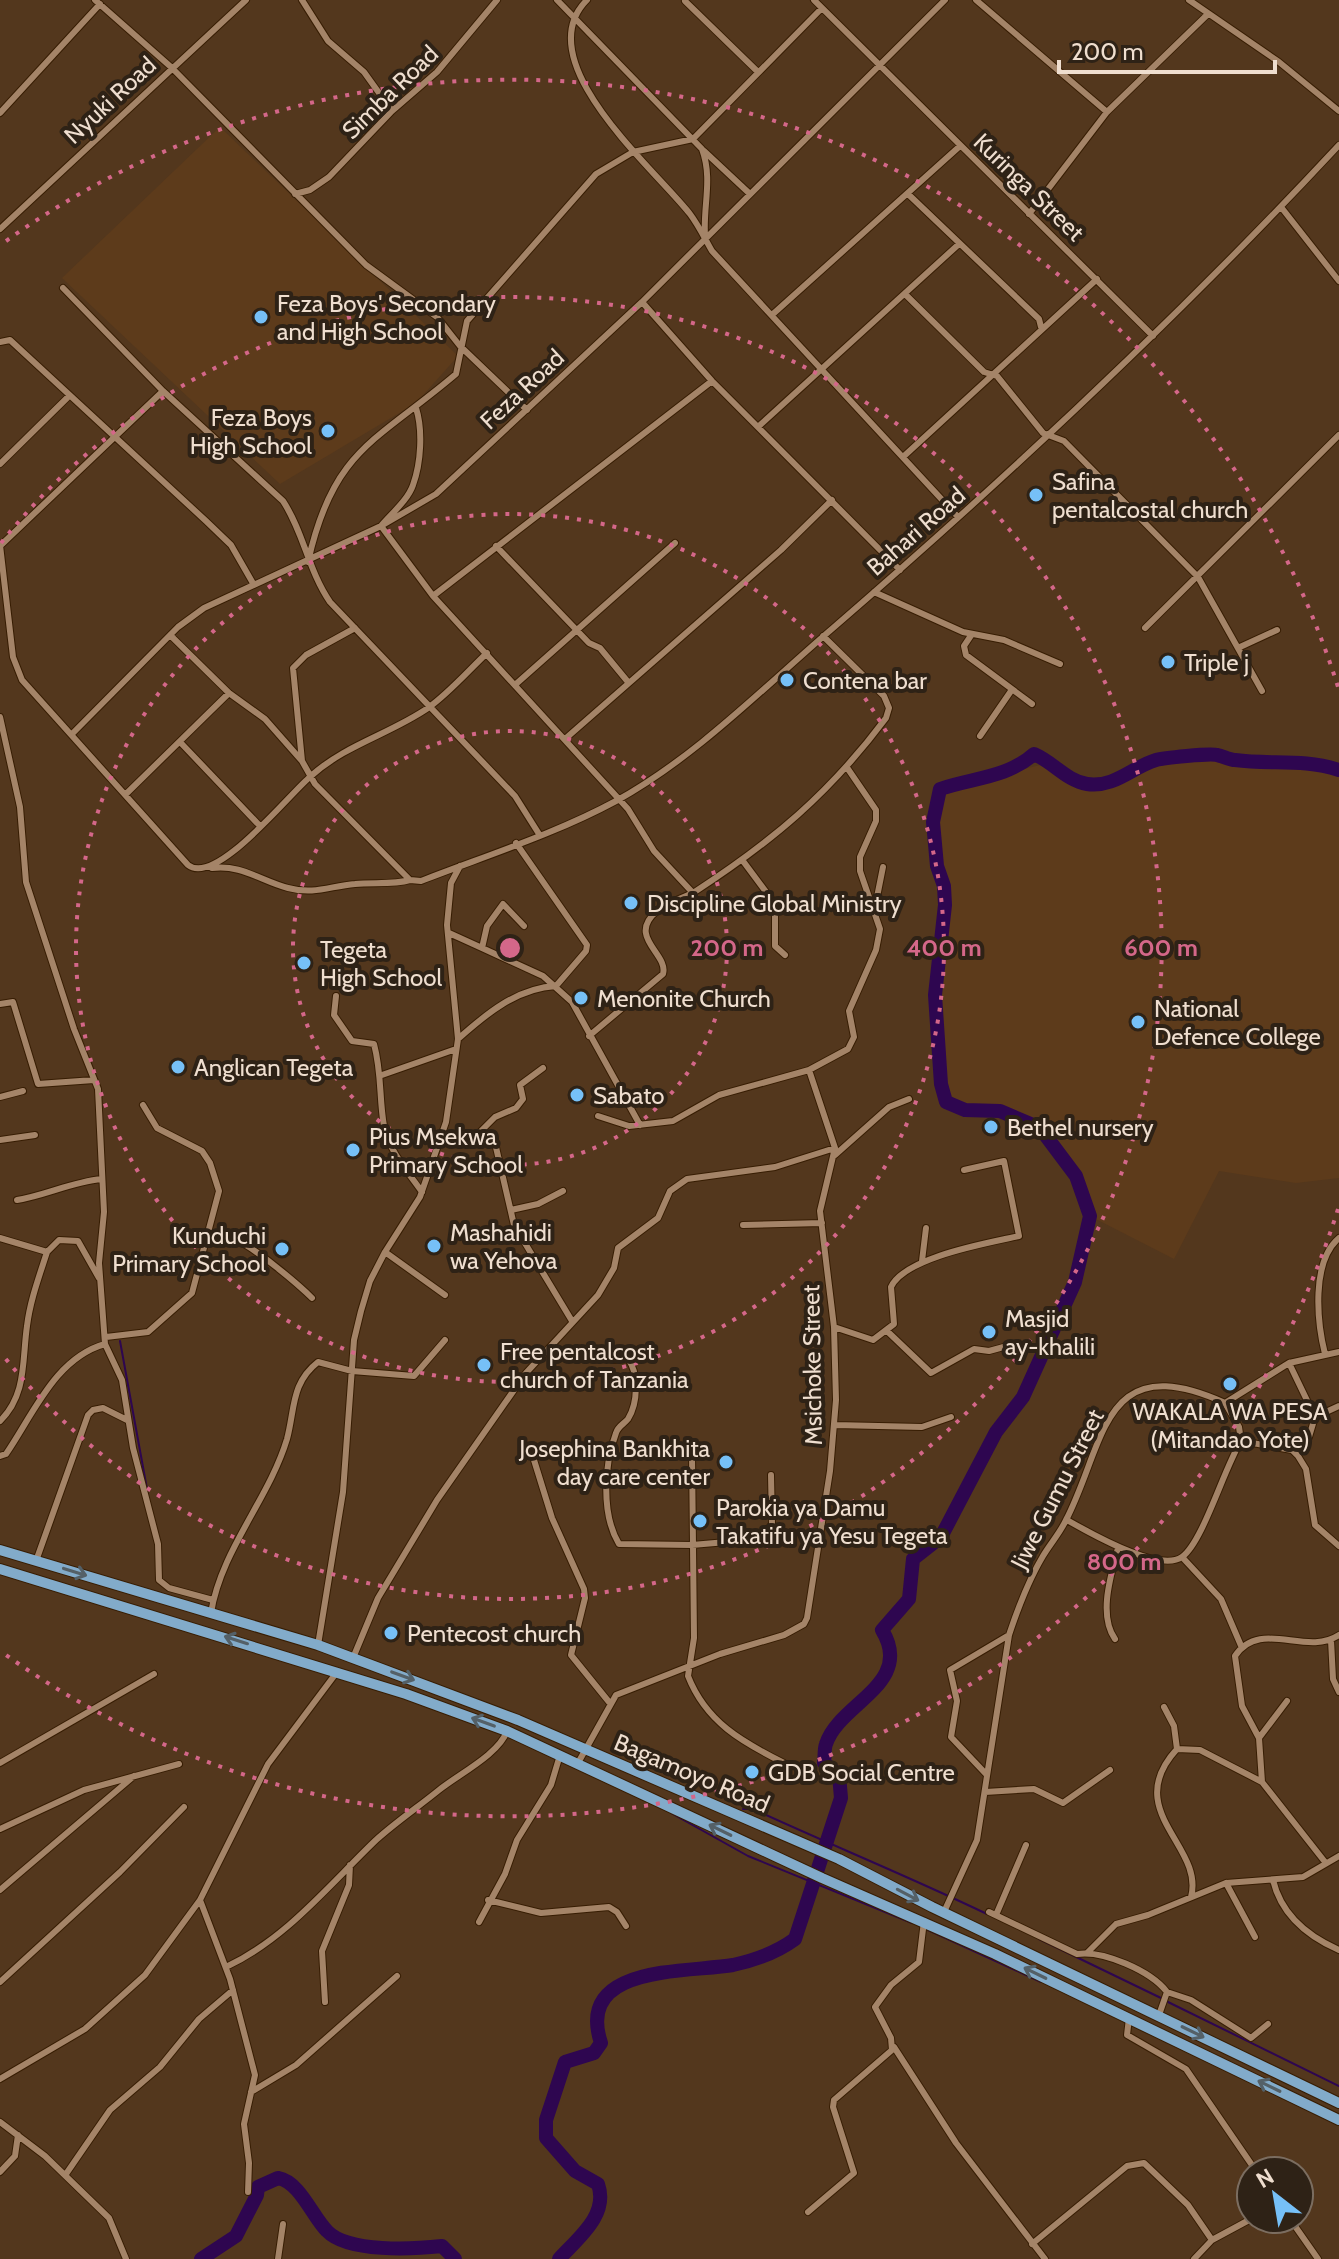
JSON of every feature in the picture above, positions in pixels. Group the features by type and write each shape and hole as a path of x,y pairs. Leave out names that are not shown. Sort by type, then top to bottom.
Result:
{"highway":[{"name":"Bagamoyo Road","path":"0,1550 318,1645 585,1749 839,1859 1339,2103"},
{"name":"Bagamoyo Road","path":"0,1569 337,1672 507,1731 790,1863 924,1921 1339,2120"}],"street":[{"name":"Nyuki Road","path":"0,229 246,0"},
{"path":"302,0 328,41 364,72 392,111"},
{"name":"Simba Road","path":"295,194 310,190 329,177 392,111 437,72 497,0"},
{"path":"557,0 750,194"},
{"path":"587,0 574,18 570,44 576,69 591,96 633,152 691,215 712,251 958,517"},
{"name":"Kuringa Street","path":"814,0 1153,336"},
{"name":"Feza Road","path":"72,734 170,635 204,608 308,562 381,526 436,494 642,302 945,0"},
{"path":"976,0 1107,112"},
{"path":"1189,0 1299,77 1339,111"},
{"path":"685,1 758,72"},
{"path":"0,113 98,2 171,67 366,265 437,317 460,346 527,410"},
{"path":"308,562 316,526 342,470 360,449 456,374 461,365 460,346 467,321 502,285 532,244 596,174 633,152 693,139 822,8"},
{"path":"1029,214 1107,112 1208,14"},
{"name":"Bahari Road","path":"208,869 224,866 251,872 288,888 326,891 346,885 417,882 619,799 684,754 1051,436 1339,145"},
{"path":"773,314 960,146"},
{"path":"702,149 708,165 709,200 704,220 705,239"},
{"path":"908,194 1039,319 1041,327"},
{"path":"1281,207 1339,281"},
{"path":"759,426 959,244"},
{"path":"903,457 1041,327 1097,279"},
{"path":"63,288 163,391 283,501 296,520 308,562 330,602 515,796 539,834"},
{"path":"906,295 991,374 997,376 1043,433 1064,441 1198,577 1262,691"},
{"path":"642,302 712,381 900,570"},
{"path":"0,342 10,340 231,545 254,585"},
{"path":"433,596 712,381"},
{"path":"163,391 0,546 16,669 35,696 188,865 198,870 208,869 260,826 310,776 349,748 430,707 487,653"},
{"path":"0,464 68,397"},
{"path":"416,408 420,419 413,487 381,526 433,596 619,799 664,864 693,893"},
{"path":"1145,628 1339,435"},
{"path":"565,739 832,500"},
{"path":"516,684 675,543"},
{"path":"496,546 577,630 600,648 628,682"},
{"path":"874,592 972,634 1004,640 1060,664"},
{"path":"302,761 293,668 306,655 355,628"},
{"path":"1240,647 1277,630"},
{"path":"972,634 964,646 966,655 1032,704"},
{"path":"170,635 229,693 265,719 302,761 310,776 410,880"},
{"path":"589,1036 663,974 663,961 647,940 647,924 657,910 693,893 743,861 788,825 848,769 886,718 889,708 884,696 823,636"},
{"path":"980,736 1011,691"},
{"path":"126,794 229,693"},
{"path":"0,717 20,807 26,882 94,1080 102,1179 101,1283 106,1340 122,1380 127,1420 158,1544 159,1580 169,1588 213,1600"},
{"path":"180,742 260,826"},
{"path":"598,1116 640,1125 673,1121 719,1095 809,1070 842,1054 852,1043 849,1011 876,950 880,929 863,888 860,857 876,821 876,810 848,769"},
{"path":"458,1039 489,1011 537,988 556,986 588,947 516,843"},
{"path":"743,861 775,904 775,946 785,955"},
{"path":"318,1645 343,1492 352,1371 361,1311 370,1281 422,1192 446,1122 458,1039 449,933 451,883 460,866"},
{"path":"874,912 883,867"},
{"path":"482,948 487,926 499,906 503,904 524,926"},
{"path":"449,933 508,957 556,986 572,1002 640,1125"},
{"path":"336,996 334,1015 352,1041 374,1044 382,1075 385,1129 397,1157 422,1192"},
{"path":"0,1004 13,1002 38,1084 94,1080"},
{"path":"382,1075 456,1049"},
{"path":"440,1139 479,1133 495,1117 522,1104 520,1085 543,1068"},
{"path":"809,1070 835,1152"},
{"path":"0,1097 23,1091"},
{"path":"353,1658 378,1598 437,1500 526,1373 572,1321 588,1309 608,1281 618,1248 658,1218 670,1191 679,1183 775,1167 835,1152 889,1107 909,1099"},
{"path":"0,1456 12,1445 52,1382 86,1352 106,1340 148,1332 192,1293 219,1191 210,1163 202,1151 157,1128 143,1105"},
{"path":"479,1133 495,1143 520,1238 572,1321"},
{"path":"0,1140 35,1135"},
{"name":"Msichoke Street","path":"609,1702 624,1692 804,1624 809,1612 835,1425 834,1327 820,1201 835,1152"},
{"path":"834,1327 873,1340 887,1331 895,1318 891,1293 894,1280 922,1261 1019,1236 1004,1161 964,1170"},
{"path":"17,1200 48,1194 72,1183 102,1179"},
{"path":"511,1210 538,1204 563,1191"},
{"path":"743,1225 822,1223"},
{"path":"922,1261 926,1228"},
{"path":"206,1235 236,1240 251,1248 295,1280 312,1298"},
{"path":"0,1238 47,1252"},
{"path":"0,1421 12,1408 18,1395 27,1326 47,1252 59,1240 70,1238 78,1241 101,1283"},
{"path":"1325,1354 1317,1311 1318,1293 1328,1251 1339,1238"},
{"path":"385,1252 445,1295"},
{"path":"887,1331 931,1373 974,1349 989,1351 1011,1345"},
{"path":"211,1613 213,1600 286,1439 299,1380 318,1362 352,1371 414,1376 445,1340"},
{"path":"1067,1520 1118,1548 1170,1560 1182,1557 1197,1539 1228,1462 1241,1441 1239,1427 1225,1403 1289,1363 1339,1352"},
{"path":"613,1360 628,1359 637,1378 627,1420 615,1436 606,1481 612,1533 619,1544 692,1545 761,1539 772,1524 771,1475"},
{"path":"1289,1363 1315,1417 1309,1437 1292,1450"},
{"name":"Jiwe Gumu Street","path":"944,1912 977,1840 1009,1635 1041,1558 1067,1520 1092,1450 1123,1402 1142,1389 1164,1387 1225,1403"},
{"path":"1315,1417 1339,1406"},
{"path":"36,1561 88,1415 93,1410 103,1408 127,1420"},
{"path":"835,1425 922,1427 951,1417"},
{"path":"1241,1441 1292,1450 1306,1469 1315,1525 1339,1546"},
{"path":"692,1454 694,1638 688,1669 690,1683 726,1731 784,1763"},
{"path":"534,1460 552,1518 584,1589 585,1598 571,1655 609,1702 578,1763"},
{"path":"1115,1639 1107,1620 1107,1603 1118,1548"},
{"path":"1182,1557 1221,1599 1242,1648"},
{"path":"986,1774 951,1737 957,1695 950,1670 1009,1635"},
{"path":"1262,1782 1259,1738 1239,1694 1235,1656 1242,1648 1266,1636 1295,1643 1331,1640 1339,1635"},
{"path":"1331,1640 1333,1679 1339,1692"},
{"path":"0,2079 85,2029 121,2000 145,1975 200,1900 268,1764 287,1734 337,1672"},
{"path":"0,1763 154,1674"},
{"path":"1259,1738 1287,1701"},
{"path":"1164,1707 1174,1726 1177,1749 1163,1768 1159,1803 1166,1830 1193,1872 1191,1897"},
{"path":"226,1967 286,1927 350,1865 452,1779 500,1747 507,1731"},
{"path":"1177,1749 1200,1750 1262,1782 1325,1862"},
{"path":"479,1922 488,1900 505,1874 517,1840 551,1785 560,1755"},
{"path":"0,1829 71,1795 179,1764"},
{"path":"985,1792 1034,1789 1063,1803 1110,1770"},
{"path":"0,1890 135,1775"},
{"path":"0,1982 120,1872 184,1807"},
{"path":"1026,1845 993,1913 1077,1954 1088,1952 1146,1974 1167,1992 1191,2000 1251,2038 1268,2024"},
{"path":"1088,1952 1116,1924 1226,1883 1303,1877 1339,1856"},
{"path":"325,2002 322,1951 349,1885 350,1865"},
{"path":"1273,1880 1282,1909 1310,1933 1339,1950"},
{"path":"1226,1883 1255,1937"},
{"path":"200,1900 226,1967 255,2075 244,2124 249,2163 248,2192"},
{"path":"488,1900 541,1913 609,1907 617,1912 626,1926"},
{"path":"924,1921 919,1962 891,1985 875,2007 893,2046 956,2143 1045,2259"},
{"path":"251,2092 296,2065 397,1976"},
{"path":"66,2174 110,2110 160,2067 199,2019 233,1990"},
{"path":"1159,2015 1167,1992"},
{"path":"1129,2018 1127,2035 1186,2069 1245,2155"},
{"path":"808,2212 854,2173 833,2107 834,2100 890,2054 893,2046"},
{"path":"0,2122 66,2174 109,2218 126,2259"},
{"path":"0,2172 15,2156 18,2135"},
{"path":"1032,2244 1127,2166 1138,2163 1144,2163 1188,2205 1212,2240"},
{"path":"278,2259 283,2224"},
{"path":"1194,2259 1212,2240 1235,2228"},
{"path":"1301,2235 1318,2259"}],"shaded area":[{"name":"Feza Boys' Secondary and High School","path":"220,127 458,356 416,403 280,484 62,278"},
{"name":"National Defence College","path":"1214,754 1296,760 1339,773 1339,1178 1296,1183 1219,1171 1174,1259 1090,1216 1076,1175 1040,1128 1000,1111 965,1110 941,1084 935,995 945,921 936,847 940,789 1053,762 1085,784 1146,766"}],"waterway":[{"path":"559,2259 596,2216 600,2195 598,2184 575,2171 546,2138 546,2120 565,2062 594,2053 601,2043 597,2017 604,1999 619,1986 664,1972 741,1963 773,1952 795,1939 841,1798 839,1775 824,1763 826,1744 845,1716 882,1679 889,1665 890,1649 882,1630 909,1599 913,1559 941,1537 996,1432 1023,1397 1075,1282 1090,1216 1076,1176 1040,1128 1000,1111 965,1110 946,1102 941,1084 935,995 945,905 933,822 940,789 1001,773 1034,754 1073,779 1087,784 1115,780 1156,760 1206,755 1233,760 1312,764 1339,770"},
{"path":"120,1341 147,1489"},
{"path":"743,1809 753,1809 987,1914"},
{"path":"671,1813 748,1856 912,1923"},
{"path":"928,1930 1041,1982"},
{"path":"1039,1939 1163,1999"},
{"path":"1168,2002 1339,2086"},
{"path":"201,2259 236,2236 258,2187 278,2178 293,2186 321,2225 337,2238 382,2248 442,2246 455,2259"}],"place":[{"name":"Feza Boys' Secondary and High School","path":"261,317"},
{"name":"Feza Boys High School","path":"328,431"},
{"name":"Safina pentalcostal church","path":"1036,495"},
{"name":"Triple j","path":"1168,662"},
{"name":"Contena bar","path":"787,680"},
{"name":"Discipline Global Ministry","path":"631,903"},
{"name":"Tegeta High School","path":"304,963"},
{"name":"Menonite Church","path":"581,998"},
{"name":"National Defence College","path":"1138,1022"},
{"name":"Anglican Tegeta","path":"178,1067"},
{"name":"Sabato","path":"577,1095"},
{"name":"Bethel nursery","path":"991,1127"},
{"name":"Pius Msekwa Primary School","path":"353,1150"},
{"name":"Mashahidi wa Yehova","path":"434,1246"},
{"name":"Kunduchi Primary School","path":"282,1249"},
{"name":"Masjid ay-khalili","path":"989,1332"},
{"name":"Free pentalcost church of Tanzania","path":"484,1365"},
{"name":"WAKALA WA PESA (Mitandao Yote)","path":"1230,1384"},
{"name":"Josephina Bankhita day care center","path":"726,1462"},
{"name":"Parokia ya Damu Takatifu ya Yesu Tegeta","path":"700,1521"},
{"name":"Pentecost church","path":"391,1633"},
{"name":"GDB Social Centre","path":"752,1772"}]}
